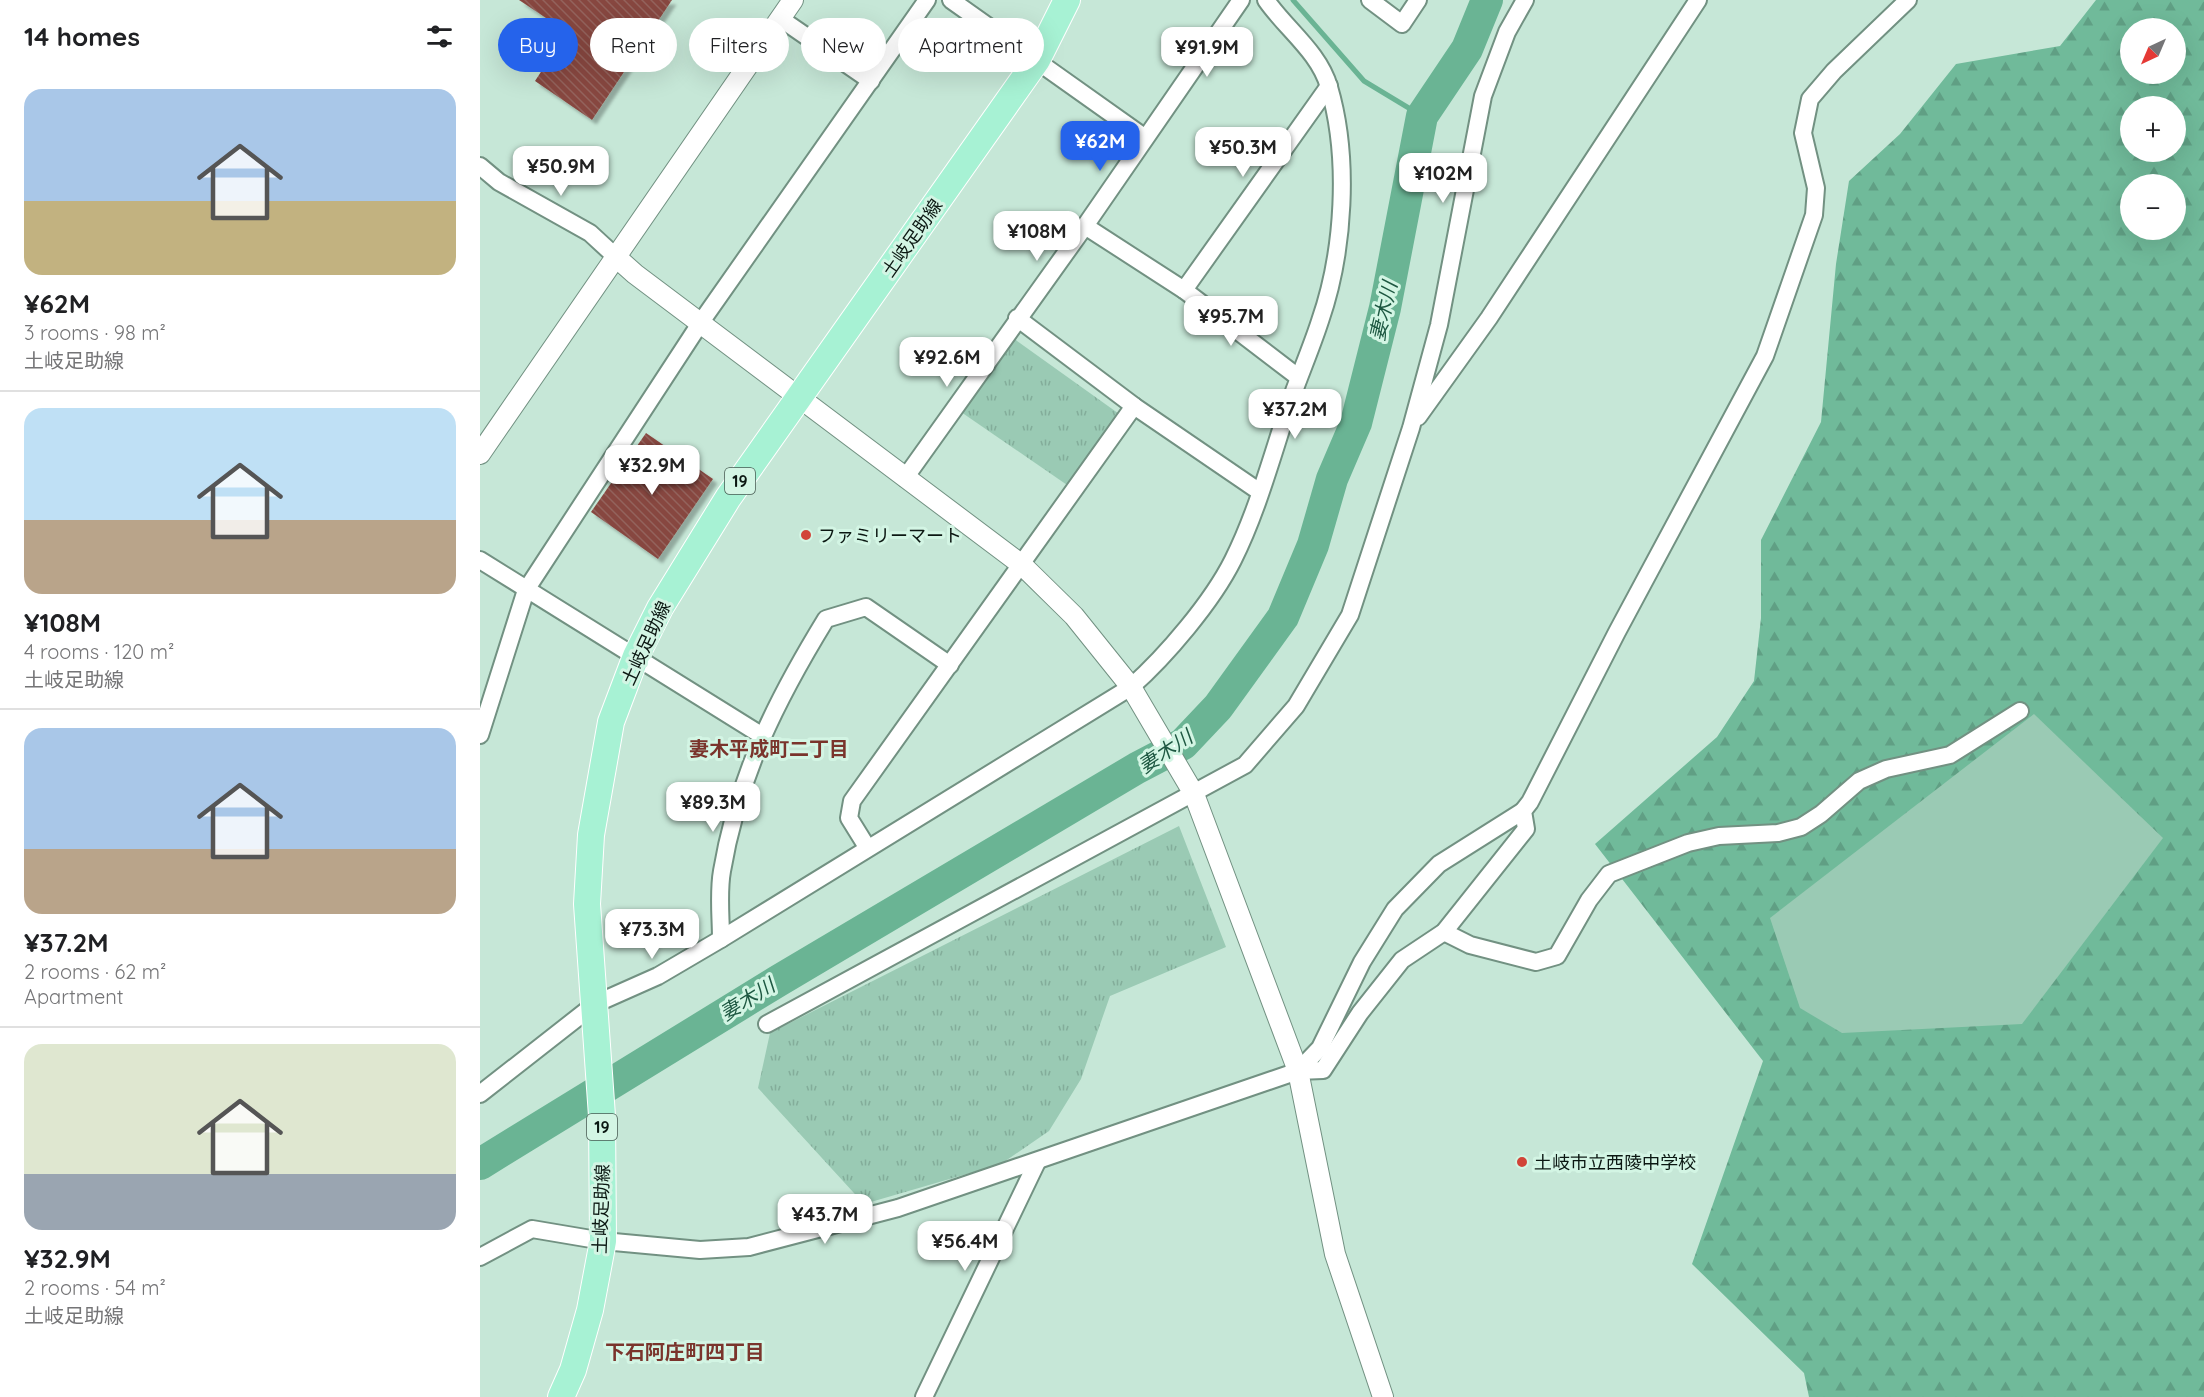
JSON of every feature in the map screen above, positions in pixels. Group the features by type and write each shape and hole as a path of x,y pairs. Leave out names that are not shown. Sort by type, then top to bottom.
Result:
{"main road":[{"name":"土岐足助線","path":"1044,46 1067,0"},
{"name":"土岐足助線","path":"561,1397 573,1370 590,1310 603,1234 602,1116 587,904 591,835 611,722 636,656 660,608 728,498 1029,72"}],"street":[{"path":"782,18 793,0"},
{"path":"480,735 526,590 701,322 927,0"},
{"path":"951,0 977,18"},
{"path":"905,478 1017,318 1085,226 1144,137 1241,0"},
{"path":"480,1094 594,1015 1131,687 1159,662 1233,561 1260,492 1298,377 1321,320 1332,278 1342,176 1338,131 1329,86 1315,57 1281,22 1266,0"},
{"path":"1370,0 1402,24 1418,0"},
{"path":"767,1024 1245,765 1296,706 1350,615 1411,428 1438,325 1483,96 1507,32 1525,0"},
{"path":"1411,428 1489,318 1698,0"},
{"path":"1298,1071 1320,1048 1362,962 1395,909 1439,864 1522,811 1530,802 1617,632 1765,356 1814,215 1816,188 1803,133 1810,99 1908,0"},
{"path":"789,25 871,81"},
{"path":"1044,65 1144,137"},
{"path":"480,454 744,72"},
{"path":"1184,290 1329,86"},
{"path":"480,166 499,182 590,233 635,274 1022,566 1074,616 1131,687 1194,794 1298,1071 1335,1254 1383,1397"},
{"path":"1085,226 1184,290 1298,377"},
{"path":"1017,318 1134,406 1260,492"},
{"path":"867,847 849,818 852,801 1022,566 1134,406"},
{"path":"480,560 761,735"},
{"path":"721,939 722,873 736,810 761,735 790,678 826,619 866,607 950,665"},
{"path":"1444,932 1470,945 1536,962 1557,956 1589,900 1609,874 1688,843 1719,836 1778,833 1801,827 1821,814 1859,781 1886,769 1950,754 2020,711"},
{"path":"480,1257 532,1229 603,1234 700,1250 749,1247 898,1208 1298,1071 1323,1070 1360,1013 1402,960 1444,932 1526,829 1522,811"},
{"path":"924,1397 1036,1162"}],"green space":[{"path":"2096,0 2204,0 2204,1397 1809,1397 1804,1373 1692,1264 1763,1061 1595,844 1717,737 1754,681 1761,618 1761,540 1821,422 1836,264 1849,181 1900,134 1956,64 2060,46"},
{"path":"1013,338 1122,416 1070,487 961,412"},
{"path":"2034,714 2163,838 2022,1024 1842,1033 1800,1008 1770,918"},
{"path":"1179,826 1226,947 1110,996 1081,1079 1049,1131 1001,1164 864,1204 758,1088 770,1033"}],"building":[{"path":"519,0 672,0 660,18 590,18 590,72 624,72 592,120 535,81 541,72 578,72 578,18 546,18"},
{"path":"646,433 713,479 658,559 591,512"}],"waterway":[{"path":"1293,0 1364,81 1422,116"},
{"name":"妻木川","path":"480,1164 778,981 1137,768 1183,744 1218,707 1283,617 1313,545 1332,479 1356,423 1385,308 1422,116 1467,49 1487,0"}],"place":[{"name":"ファミリーマート","path":"806,535"},
{"name":"土岐市立西陵中学校","path":"1522,1162"}],"district":[{"name":"妻木平成町二丁目","path":"769,748"},
{"name":"下石阿庄町四丁目","path":"685,1351"}]}
